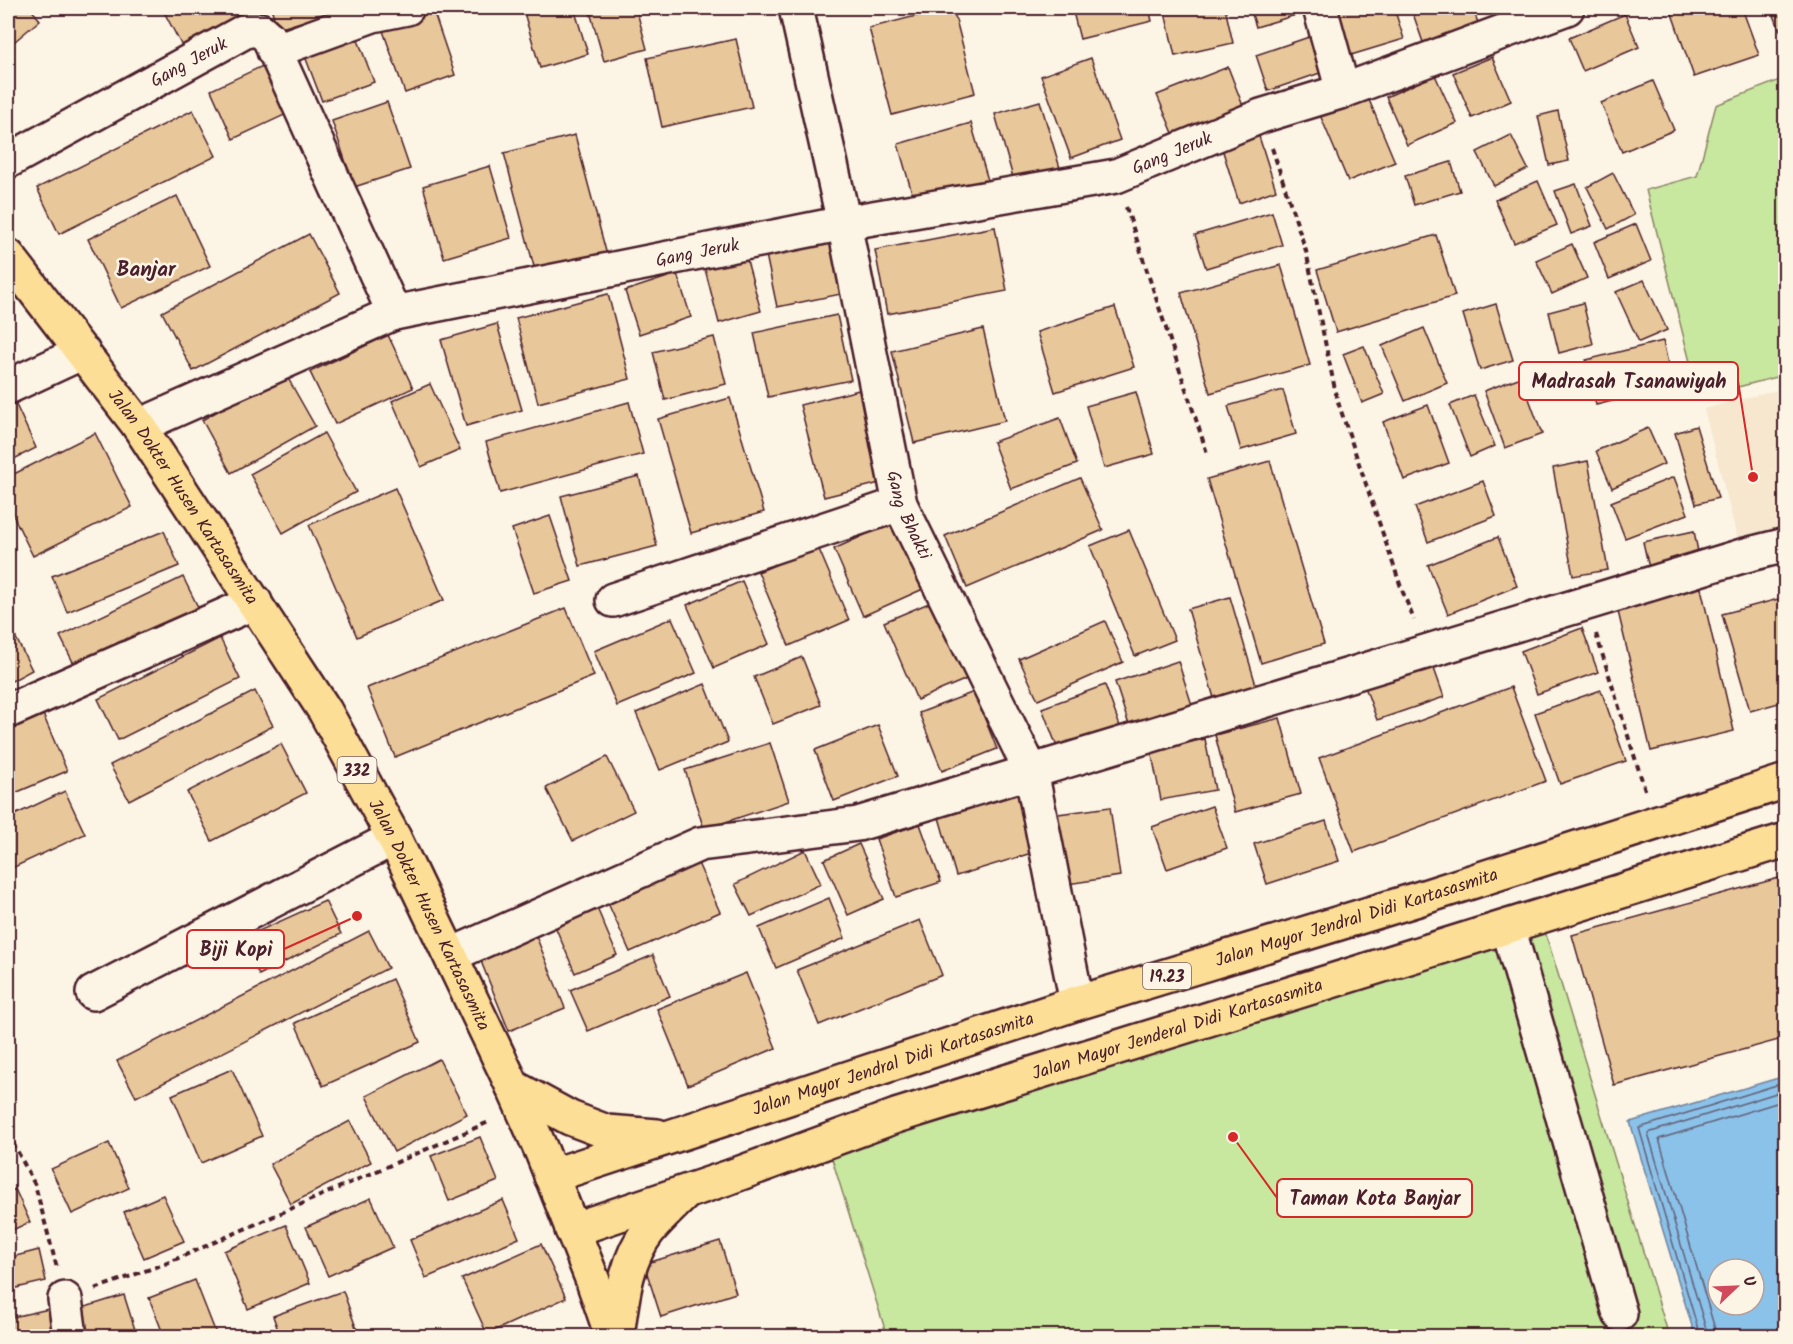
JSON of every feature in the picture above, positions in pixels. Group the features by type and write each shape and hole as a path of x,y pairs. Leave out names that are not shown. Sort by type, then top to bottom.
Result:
{"main road":[{"name":"Jalan Dokter Husen Kartasasmita","path":"8,256 139,426 325,711 394,838 518,1097 593,1281 612,1336"},
{"name":"Jalan Mayor Jendral Didi Kartasasmita","path":"551,1176 1077,1003 1418,899 1785,781"},
{"name":"Jalan Mayor Jenderal Didi Kartasasmita","path":"572,1230 686,1192 896,1116 1785,840"},
{"path":"1418,899 1432,949"},
{"path":"518,1097 607,1132 670,1138"},
{"path":"617,1336 624,1290 632,1261 648,1232 686,1192"}],"street":[{"path":"274,51 372,11 407,8"},
{"name":"Gang Bhakti","path":"796,8 844,223 900,504 1031,771 1077,1003"},
{"path":"1320,8 1343,91"},
{"name":"Gang Jeruk","path":"8,161 248,30 260,30 269,38 394,313 844,223 1116,176 1261,116 1343,91 1567,8"},
{"path":"139,426 394,313"},
{"path":"8,387 83,352"},
{"path":"613,600 900,504"},
{"path":"451,955 700,844 858,824 1742,556 1785,545"},
{"path":"8,711 255,602"},
{"path":"93,993 394,838"},
{"path":"1508,927 1620,1314"},
{"path":"65,1299 70,1336"}],"path":[{"path":"1261,116 1306,251 1337,399 1402,590 1427,651"},
{"path":"1116,176 1208,456"},
{"path":"1587,604 1655,823"},
{"path":"8,1133 35,1185 65,1299 167,1263 518,1097"}],"shaded area":[{"path":"1785,388 1785,545 1742,556 1704,409"}],"green space":[{"path":"1785,78 1785,375 1699,397 1646,190 1697,176 1716,105"},
{"path":"1544,928 1669,1336 887,1336 828,1146"}],"water":[{"path":"1785,1076 1785,1336 1695,1336 1630,1122"}],"building":[{"path":"8,8 30,8 40,20 8,47"},
{"path":"162,8 250,8 254,14 184,50"},
{"path":"271,8 347,8 278,29"},
{"path":"574,8 588,54 540,68 523,9"},
{"path":"589,8 636,8 647,49 604,61"},
{"path":"953,8 975,93 892,115 869,28"},
{"path":"1072,8 1149,8 1152,21 1080,39"},
{"path":"1164,8 1225,8 1233,43 1175,56"},
{"path":"1250,8 1305,8 1306,12 1256,27"},
{"path":"1336,8 1394,8 1404,39 1351,55"},
{"path":"1411,8 1473,8 1479,26 1424,45"},
{"path":"1670,8 1742,8 1759,55 1694,77"},
{"path":"1771,8 1786,8 1786,28 1780,30"},
{"path":"433,10 455,75 405,93 382,28"},
{"path":"1625,14 1639,47 1583,71 1569,38"},
{"path":"355,32 374,82 322,101 303,51"},
{"path":"1309,37 1320,73 1268,91 1256,55"},
{"path":"736,39 752,107 662,127 647,58"},
{"path":"1492,57 1511,101 1472,118 1453,73"},
{"path":"1091,58 1120,140 1071,158 1041,76"},
{"path":"269,63 291,112 233,139 211,90"},
{"path":"1228,67 1243,106 1173,133 1157,95"},
{"path":"1435,75 1457,123 1407,145 1386,97"},
{"path":"1653,81 1674,130 1622,152 1601,103"},
{"path":"1367,95 1395,162 1348,181 1320,115"},
{"path":"1040,101 1060,168 1014,181 995,114"},
{"path":"387,102 410,169 354,187 332,121"},
{"path":"193,110 216,156 59,234 37,188"},
{"path":"1558,111 1569,161 1549,165 1538,116"},
{"path":"971,123 990,187 916,207 898,144"},
{"path":"1257,130 1276,190 1239,203 1220,142"},
{"path":"575,135 608,259 537,278 504,153"},
{"path":"1511,135 1528,169 1494,186 1477,152"},
{"path":"1451,162 1460,191 1414,205 1405,176"},
{"path":"490,166 511,238 444,258 423,186"},
{"path":"1613,173 1634,215 1608,229 1587,187"},
{"path":"1538,181 1557,225 1514,243 1495,200"},
{"path":"1576,184 1592,226 1571,234 1555,191"},
{"path":"177,196 210,266 121,308 88,239"},
{"path":"1272,212 1282,245 1206,268 1195,235"},
{"path":"1636,224 1651,261 1609,279 1594,242"},
{"path":"995,227 1007,291 887,314 875,250"},
{"path":"309,234 340,293 193,371 162,312"},
{"path":"1436,235 1455,296 1336,332 1317,270"},
{"path":"829,238 841,294 777,307 765,250"},
{"path":"1572,244 1587,278 1552,294 1536,260"},
{"path":"746,257 761,311 719,323 705,269"},
{"path":"1281,265 1310,365 1210,393 1181,293"},
{"path":"677,274 691,317 639,334 625,291"},
{"path":"1644,280 1667,330 1639,342 1616,292"},
{"path":"608,294 630,379 538,403 516,318"},
{"path":"1583,303 1593,344 1559,353 1549,312"},
{"path":"1496,304 1513,360 1480,370 1463,314"},
{"path":"1115,307 1134,367 1055,392 1037,332"},
{"path":"837,315 851,380 768,397 754,333"},
{"path":"497,324 522,410 466,426 441,340"},
{"path":"1424,328 1447,383 1405,401 1382,346"},
{"path":"983,329 1005,421 914,443 892,351"},
{"path":"388,335 413,388 335,424 310,372"},
{"path":"714,337 726,384 665,400 653,352"},
{"path":"1663,341 1673,386 1596,405 1586,360"},
{"path":"1364,346 1384,394 1362,403 1343,354"},
{"path":"285,373 315,426 231,473 202,420"},
{"path":"1521,377 1542,434 1505,448 1484,391"},
{"path":"430,384 460,450 421,467 392,401"},
{"path":"859,390 884,482 824,497 800,405"},
{"path":"1283,390 1296,434 1241,450 1228,406"},
{"path":"1136,392 1154,454 1104,468 1086,406"},
{"path":"11,394 36,448 8,462 8,395"},
{"path":"1474,395 1495,446 1470,457 1450,405"},
{"path":"730,398 764,512 691,533 658,419"},
{"path":"629,402 643,454 500,493 486,442"},
{"path":"1428,405 1449,463 1404,480 1383,422"},
{"path":"1060,418 1077,464 1011,489 993,442"},
{"path":"1696,426 1718,498 1696,504 1675,433"},
{"path":"1648,428 1664,464 1612,488 1596,451"},
{"path":"95,433 132,507 33,556 8,505 8,477"},
{"path":"324,433 356,492 283,533 250,474"},
{"path":"1270,461 1324,644 1261,663 1207,479"},
{"path":"1588,461 1608,570 1573,576 1553,468"},
{"path":"639,476 657,546 580,566 561,496"},
{"path":"1674,477 1688,514 1625,538 1611,502"},
{"path":"1080,478 1103,530 967,588 945,536"},
{"path":"1483,481 1496,516 1428,542 1415,507"},
{"path":"395,488 444,600 357,637 309,525"},
{"path":"550,516 572,581 534,593 512,529"},
{"path":"893,522 923,589 863,616 834,549"},
{"path":"1129,530 1175,640 1135,656 1090,546"},
{"path":"164,531 179,566 67,612 52,576"},
{"path":"1694,531 1699,557 1649,568 1643,542"},
{"path":"1498,537 1517,586 1448,614 1428,565"},
{"path":"818,547 849,620 789,646 758,572"},
{"path":"183,577 206,623 83,682 60,636"},
{"path":"742,581 769,644 714,668 687,605"},
{"path":"1701,588 1734,731 1651,751 1617,607"},
{"path":"1230,597 1256,685 1214,698 1188,609"},
{"path":"1786,597 1786,701 1750,711 1722,614"},
{"path":"936,600 969,678 917,700 884,622"},
{"path":"566,608 594,676 395,757 367,688"},
{"path":"672,618 696,673 617,706 594,651"},
{"path":"1105,621 1123,662 1038,700 1019,659"},
{"path":"8,622 32,670 8,683"},
{"path":"1582,628 1598,672 1537,694 1521,651"},
{"path":"220,638 240,679 118,740 98,699"},
{"path":"802,657 821,705 773,724 754,677"},
{"path":"1431,660 1444,697 1377,720 1364,684"},
{"path":"1178,661 1192,705 1129,725 1115,682"},
{"path":"705,684 728,742 660,770 636,713"},
{"path":"1105,685 1121,729 1059,752 1042,708"},
{"path":"1511,687 1546,781 1354,852 1319,758"},
{"path":"1601,690 1626,761 1560,784 1535,713"},
{"path":"255,691 273,726 129,800 110,765"},
{"path":"974,692 997,749 942,771 919,713"},
{"path":"42,712 67,771 8,796 8,727"},
{"path":"1280,718 1301,794 1235,812 1215,735"},
{"path":"878,725 898,776 834,801 815,750"},
{"path":"1205,739 1215,790 1161,800 1151,750"},
{"path":"770,743 789,801 704,829 685,770"},
{"path":"281,744 306,793 212,841 187,792"},
{"path":"607,757 634,811 573,841 546,788"},
{"path":"65,791 85,834 10,869 8,818"},
{"path":"1016,791 1035,852 956,876 938,814"},
{"path":"1212,806 1227,848 1167,869 1152,827"},
{"path":"1110,807 1120,876 1061,885 1051,815"},
{"path":"1326,821 1339,861 1267,884 1254,844"},
{"path":"920,824 941,882 896,897 876,839"},
{"path":"859,844 884,899 848,915 824,860"},
{"path":"805,850 821,884 751,916 735,884"},
{"path":"697,861 720,912 630,952 607,901"},
{"path":"1786,876 1786,1038 1614,1085 1572,935"},
{"path":"829,898 845,938 776,968 759,928"},
{"path":"325,901 341,934 259,975 241,939"},
{"path":"594,901 617,955 575,973 552,919"},
{"path":"920,920 942,975 819,1025 797,970"},
{"path":"369,931 388,968 136,1097 117,1061"},
{"path":"536,936 565,1008 509,1031 480,959"},
{"path":"653,955 670,996 588,1031 570,990"},
{"path":"746,973 776,1048 688,1085 657,1009"},
{"path":"392,979 420,1042 323,1086 295,1023"},
{"path":"439,1059 467,1114 394,1152 366,1096"},
{"path":"232,1069 262,1136 201,1163 172,1095"},
{"path":"350,1121 371,1162 291,1204 270,1164"},
{"path":"480,1137 498,1181 449,1201 431,1156"},
{"path":"109,1143 129,1188 72,1214 51,1169"},
{"path":"15,1189 30,1222 8,1232 8,1193"},
{"path":"163,1195 184,1241 144,1258 124,1212"},
{"path":"371,1198 393,1247 328,1276 306,1227"},
{"path":"503,1200 519,1238 426,1278 410,1240"},
{"path":"286,1225 310,1283 248,1309 224,1251"},
{"path":"720,1241 736,1293 661,1317 644,1264"},
{"path":"541,1244 566,1298 487,1334 462,1279"},
{"path":"39,1250 46,1281 8,1290 8,1258"},
{"path":"195,1280 217,1336 164,1336 149,1298"},
{"path":"343,1291 359,1336 280,1336 273,1316"},
{"path":"124,1295 137,1336 88,1336 79,1309"},
{"path":"49,1309 55,1336 8,1336 8,1318"}],"place":[{"name":"Madrasah Tsanawiyah","path":"1753,477"},
{"name":"Biji Kopi","path":"357,916"},
{"name":"Taman Kota Banjar","path":"1233,1137"}],"district":[{"name":"Banjar","path":"146,269"}]}
